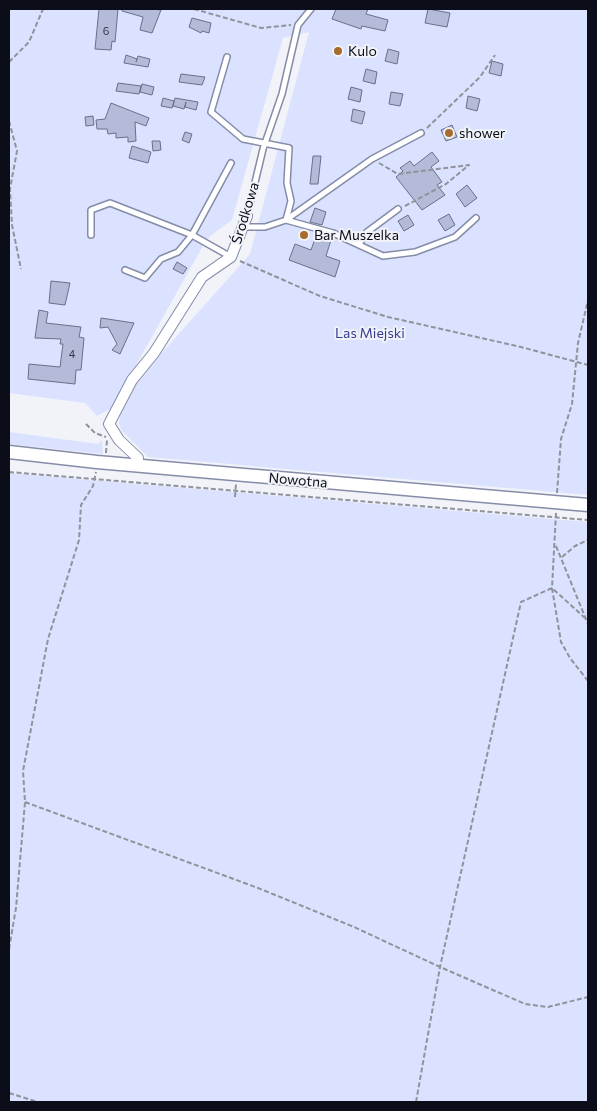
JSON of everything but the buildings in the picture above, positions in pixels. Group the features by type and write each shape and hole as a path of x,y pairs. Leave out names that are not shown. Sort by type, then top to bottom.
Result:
{"street":[{"name":"Środkowa","path":"138,466 138,458 119,440 109,424 132,380 154,353 202,277 231,257 246,216"},
{"name":"Nowotna","path":"9,452 138,466 588,505"}],"lane":[{"path":"298,25 311,9"},
{"name":"Środkowa","path":"246,216 282,94 298,25"},
{"path":"227,57 211,112 243,139 289,148 288,183 291,201 286,220"},
{"path":"243,227 265,227 286,220 372,159 421,133"},
{"path":"124,270 145,278 161,259 178,252 192,235 231,163"},
{"path":"91,235 91,210 110,202 192,235 231,257"},
{"path":"359,244 367,232 398,209"},
{"path":"286,220 334,234 383,256 415,252 455,237 476,218"}],"path":[{"path":"9,62 29,42 43,9"},
{"path":"194,9 261,28 298,25"},
{"path":"421,133 480,77 495,55"},
{"path":"9,121 17,151 10,189 12,225 21,269"},
{"path":"372,159 398,174 469,165 446,184 398,209"},
{"path":"231,257 337,302 388,317 484,340 521,346 588,365"},
{"path":"588,300 576,362 572,404 561,439 552,588 561,642 570,658 588,681"},
{"path":"86,424 95,433 108,438"},
{"path":"9,949 16,908 25,802 23,771 48,639 79,540 81,505 96,478 97,462"},
{"path":"9,472 588,520"},
{"path":"562,557 575,546 588,540"},
{"path":"555,544 562,557 588,624"},
{"path":"552,588 585,618"},
{"path":"416,1102 440,967 521,602 552,588"},
{"path":"25,802 266,891 354,927 525,1004 548,1007 588,997"},
{"path":"9,1093 28,1101 38,1102"}],"green space":[{"name":"Las Miejski","path":"9,9 588,9 588,495 148,457 122,431 119,424 120,414 135,383 250,254 309,32 283,38 232,220 210,236 204,244 112,408 97,416 85,403 9,393"},
{"path":"9,432 98,444 102,440 103,454 9,444"},
{"path":"9,473 588,522 588,1102 9,1102"}],"place":[{"name":"Kulo","path":"338,51"},
{"name":"shower","path":"449,133"},
{"name":"Bar Muszelka","path":"304,235"}]}
